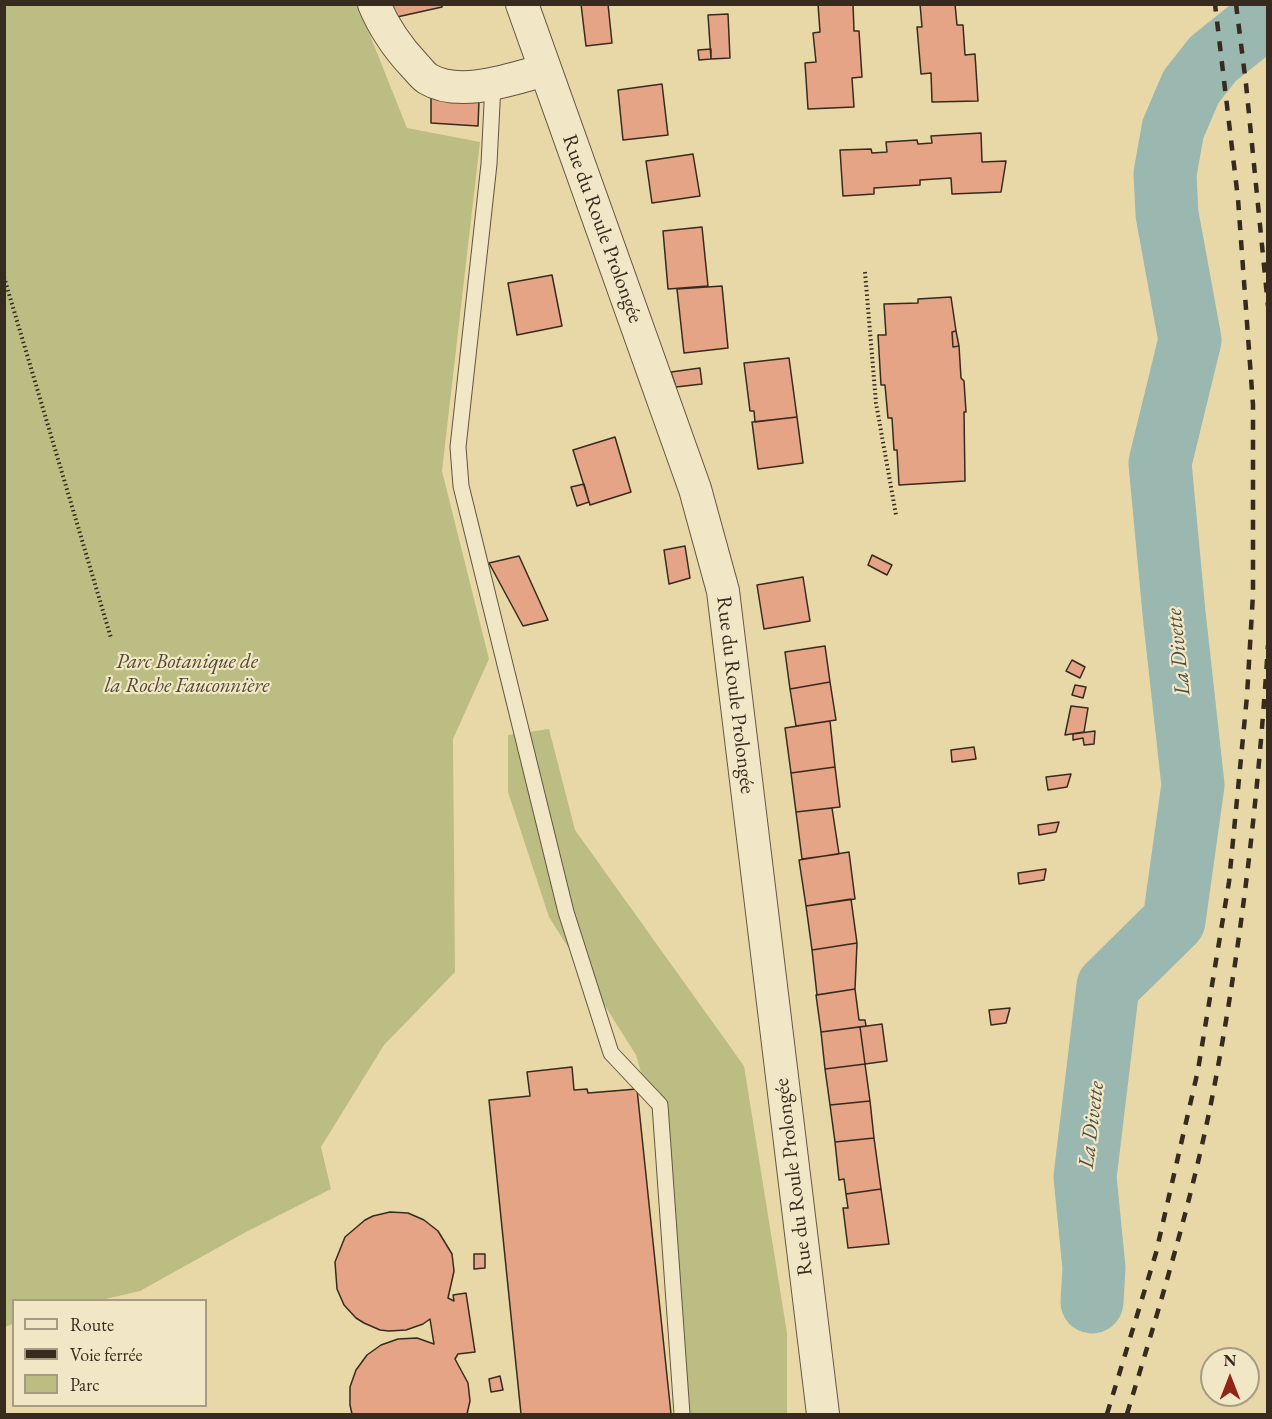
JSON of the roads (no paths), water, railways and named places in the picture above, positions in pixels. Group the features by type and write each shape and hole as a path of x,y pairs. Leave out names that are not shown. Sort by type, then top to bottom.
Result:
{"street":[{"path":"374,4 383,24 401,52 428,78 449,86 493,84 545,70"},
{"name":"Rue du Roule Prolongée","path":"522,4 695,489 723,591 823,1414"}],"lane":[{"path":"493,84 489,164 458,447 461,486 566,912 611,1053 660,1105 682,1414"}],"waterway":[{"name":"La Divette","path":"1092,1302 1094,1268 1085,1177 1108,986 1174,921 1193,785 1160,463 1190,340 1167,214 1165,174 1173,129 1191,87 1213,59 1268,15"}],"railway":[{"path":"1107,1414 1156,1253 1198,1070 1229,882 1247,696 1253,594 1253,405 1238,199 1215,4"},
{"path":"1236,4 1268,306"},
{"path":"1127,1414 1188,1202 1217,1072 1235,966 1249,859 1268,645"}],"park label":[{"name":"Parc Botanique de la Roche Fauconnière","path":"187,674"}]}
